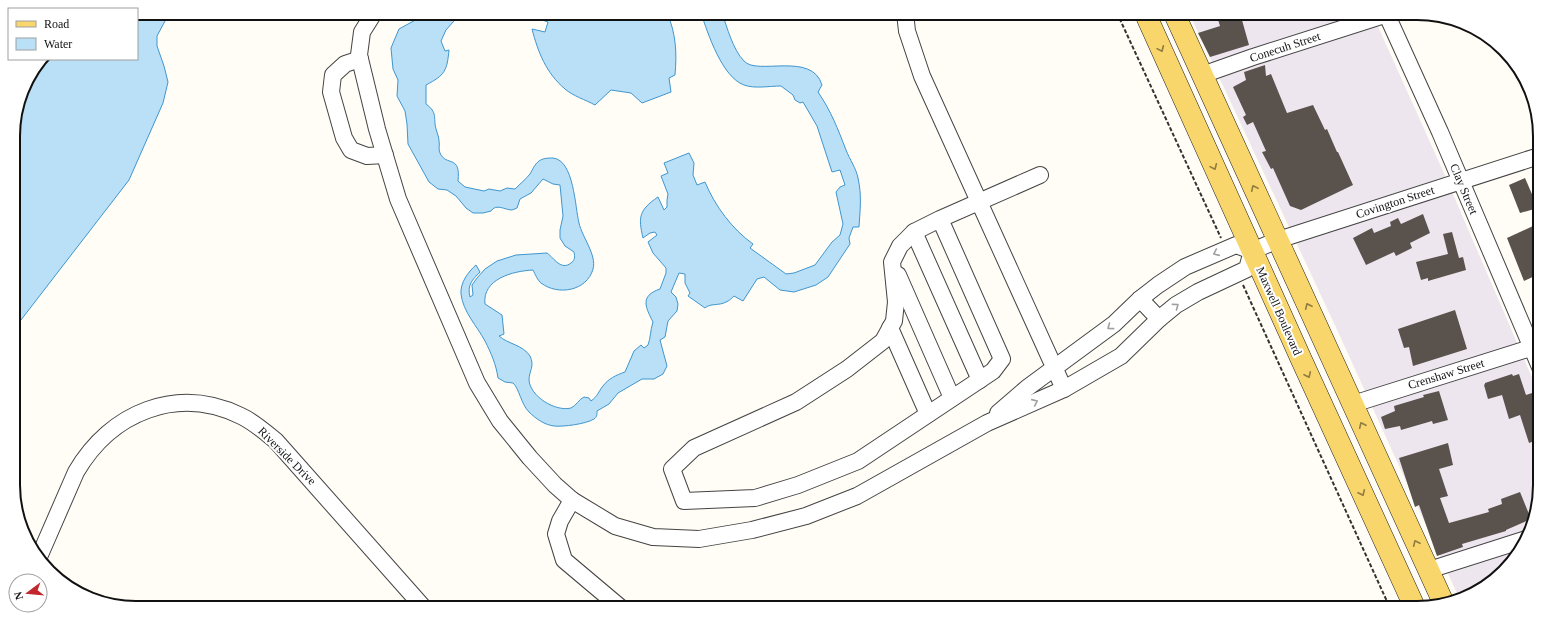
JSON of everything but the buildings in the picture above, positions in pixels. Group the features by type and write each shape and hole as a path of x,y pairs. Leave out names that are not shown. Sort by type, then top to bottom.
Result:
{"main road":[{"name":"Maxwell Boulevard","path":"1148,20 1412,601"},
{"path":"1177,20 1442,598"},
{"path":"1377,526 1401,553 1407,567 1414,574 1429,570"}],"street":[{"path":"370,20 362,32 359,55 377,129 398,199 477,383 500,421 530,458 555,485 572,500 615,526 653,537 699,539 752,530 806,516 858,496 987,423 1064,389 1121,356 1159,319 1176,305 1198,292 1247,269 1252,251 1236,245 1185,267 1140,299 1114,324 1027,388 987,423"},
{"path":"906,20 907,31 922,76 1053,368 1064,389"},
{"name":"Conecuh Street","path":"1202,75 1367,20"},
{"name":"Clay Street","path":"1391,20 1460,180 1533,342"},
{"path":"360,59 346,64 333,75 331,92 344,138 351,150 367,156 385,155"},
{"name":"Covington Street","path":"1252,251 1278,240 1460,180 1533,158"},
{"path":"940,219 1002,359 993,371 858,461 798,485 755,498 684,501 672,469 694,448 796,402 847,369 883,341 894,321 896,302 892,262 900,246 914,232 940,219 1040,175"},
{"path":"914,232 980,380"},
{"path":"892,262 952,398"},
{"path":"1140,299 1159,319"},
{"path":"890,328 928,414"},
{"name":"Crenshaw Street","path":"1353,404 1533,347"},
{"name":"Riverside Drive","path":"42,551 76,472 87,454 100,439 123,421 147,410 175,404 204,404 218,407 243,417 255,424 276,441 418,601"},
{"path":"572,500 556,534 564,560 613,601"},
{"path":"1429,570 1517,542"}],"path":[{"path":"1120,20 1226,249"},
{"path":"1237,273 1387,601"}],"shaded area":[{"path":"1192,20 1375,20 1443,171 1533,380 1533,492 1527,522 1521,536 1504,561 1488,577 1468,589 1457,594 1339,334"}],"water":[{"path":"138,20 166,20 157,36 157,46 168,82 163,103 129,180 20,321 20,129 24,106 32,85 44,65 49,60 138,60"},
{"path":"415,20 455,20 446,30 441,41 445,51 449,50 446,68 441,75 426,85 426,104 434,113 435,125 439,140 439,152 443,157 455,164 457,167 458,181 465,187 484,191 489,189 500,191 507,188 515,189 525,180 539,161 550,158 560,161 569,175 575,196 579,223 593,258 594,264 590,276 578,287 563,290 548,287 541,283 533,270 517,272 500,278 488,288 485,295 485,304 502,315 504,334 499,336 523,349 530,356 532,366 529,377 530,386 544,402 558,408 565,409 571,408 584,397 589,398 591,401 607,381 625,372 634,351 641,345 644,348 648,345 653,322 648,312 646,303 649,295 660,289 666,273 666,268 653,253 648,242 657,235 655,232 650,233 643,238 641,219 647,206 658,197 664,210 667,207 668,194 661,176 668,173 664,163 689,153 694,163 693,175 697,185 705,182 714,200 731,224 753,244 750,248 786,274 794,273 815,265 832,242 840,235 843,224 836,192 840,187 845,185 840,170 832,172 817,126 803,102 800,103 795,100 793,95 781,86 753,87 744,85 736,80 729,73 717,54 704,20 725,20 737,51 744,61 751,65 796,66 807,69 816,75 822,85 818,92 834,120 857,174 860,197 859,227 853,227 849,238 850,244 828,277 816,285 794,292 780,290 764,277 757,279 743,301 734,296 728,301 707,306 705,308 688,296 690,293 685,283 685,274 679,273 671,292 676,297 678,304 677,311 668,321 665,337 660,340 667,366 663,374 654,379 642,379 618,393 609,404 597,411 596,417 590,421 563,426 554,426 544,423 526,409 513,383 505,382 498,378 495,363 485,341 464,307 461,290 465,278 476,265 480,272 471,283 469,289 470,297 473,295 472,285 477,278 485,269 497,261 516,255 547,253 561,265 564,266 572,262 575,255 574,252 565,246 560,238 563,216 560,185 553,184 543,179 531,193 520,199 517,208 512,210 495,207 491,211 473,213 466,208 456,196 447,190 438,189 429,182 408,144 405,111 397,96 398,80 393,69 391,48 399,29"},
{"path":"542,20 670,20 676,51 675,75 669,78 671,92 642,103 631,93 611,90 595,105 576,96 558,83 544,62 537,46 532,29 545,32 548,22"}]}
